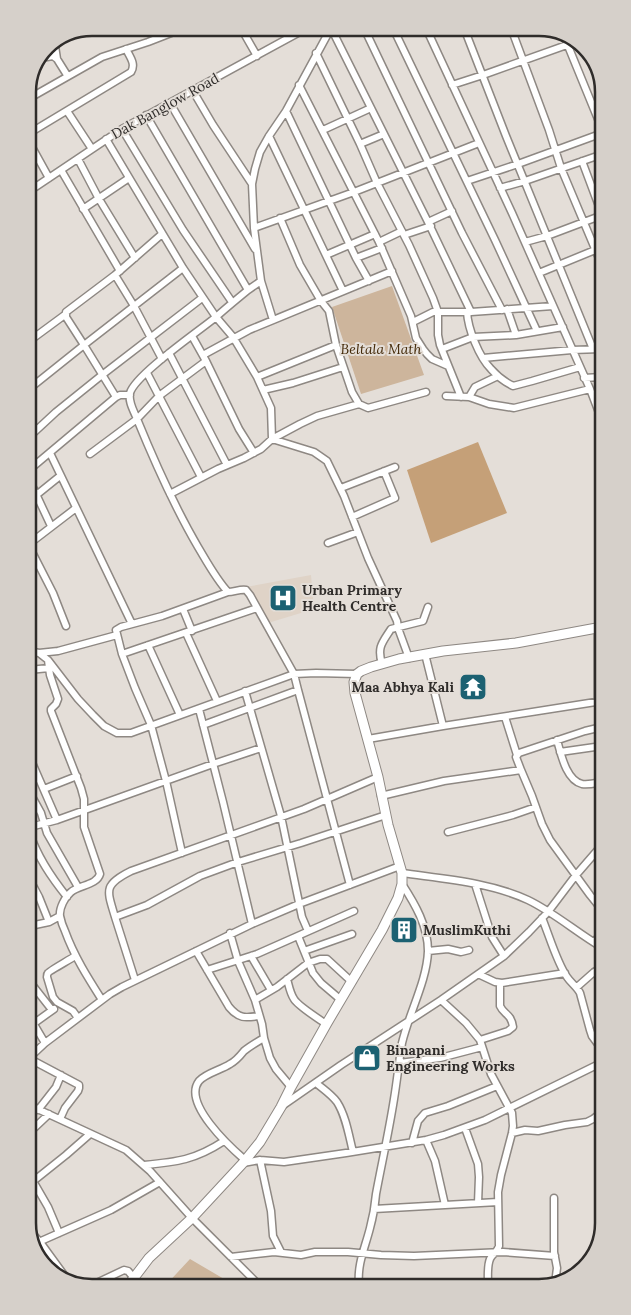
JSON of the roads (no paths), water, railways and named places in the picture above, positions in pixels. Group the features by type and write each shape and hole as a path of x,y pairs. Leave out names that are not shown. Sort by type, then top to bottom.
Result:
{"main road":[{"path":"134,1278 149,1258 192,1218 260,1142 282,1107 291,1087 382,930 398,898 402,884 401,869 355,694 354,682 357,674 366,668 425,654 516,643 595,628"}],"street":[{"path":"36,94 102,57 163,36"},
{"path":"246,36 257,56"},
{"name":"Dak Banglow Road","path":"36,187 122,129 293,36"},
{"path":"273,320 261,281 256,250 252,184 260,152 286,111 326,36"},
{"path":"335,36 429,224 469,312 468,320 473,337 483,358 492,371 513,386 580,367"},
{"path":"368,36 452,211 516,335"},
{"path":"397,36 537,331"},
{"path":"430,36 539,272 584,378 595,398"},
{"path":"467,36 593,349 483,358"},
{"path":"514,36 561,168 584,223 595,243"},
{"path":"452,85 568,45 595,112"},
{"path":"36,129 131,72 134,64 126,49"},
{"path":"56,50 57,59 67,75"},
{"path":"316,53 428,286 438,312 438,334 442,349 448,366 465,397"},
{"path":"49,57 53,56 57,59"},
{"path":"299,85 381,245 413,322 416,338 422,349 432,359 448,366"},
{"path":"193,90 213,125 252,184"},
{"path":"170,103 256,250"},
{"path":"323,130 371,108"},
{"path":"67,111 92,149"},
{"path":"286,111 328,201 369,281"},
{"path":"146,115 248,290"},
{"path":"122,129 183,230 232,302"},
{"path":"360,144 384,134"},
{"path":"269,136 343,291"},
{"path":"467,181 595,136"},
{"path":"106,139 202,298 234,337 257,377 271,408 272,439"},
{"path":"254,228 354,192 479,143"},
{"path":"36,154 49,178"},
{"path":"500,188 595,157"},
{"path":"78,159 99,199 135,258"},
{"path":"582,161 595,196"},
{"path":"61,170 162,359"},
{"path":"83,209 129,178"},
{"path":"356,258 403,233 429,224 452,211"},
{"path":"280,218 300,265 329,311 336,345 358,404"},
{"path":"525,242 595,218"},
{"path":"36,336 117,273 162,234"},
{"path":"326,255 375,234"},
{"path":"539,272 595,250"},
{"path":"36,383 183,268"},
{"path":"90,454 137,419 159,396 234,337 392,271"},
{"path":"228,592 204,558 170,494 130,403 130,395 137,381 162,359 261,281"},
{"path":"36,431 102,375 202,298"},
{"path":"413,322 428,314 438,312 469,312 553,306"},
{"path":"66,314 116,397"},
{"path":"442,349 473,337 516,335 563,327"},
{"path":"192,336 205,358 238,429 254,453"},
{"path":"257,377 336,345"},
{"path":"169,353 226,465"},
{"path":"263,390 343,366"},
{"path":"147,373 201,477"},
{"path":"465,397 475,387 498,376"},
{"path":"584,378 595,377"},
{"path":"446,396 465,397 489,404 514,408 590,389"},
{"path":"170,494 201,477 254,453 272,439 317,416 358,404 368,408 426,392"},
{"path":"36,464 116,397 130,395"},
{"path":"272,439 314,452 326,461 341,488 368,558 397,622 409,658"},
{"path":"50,453 132,624"},
{"path":"341,488 395,467"},
{"path":"352,517 395,498 384,471"},
{"path":"51,526 37,495 60,476"},
{"path":"36,539 76,508"},
{"path":"328,543 358,532"},
{"path":"36,559 53,593 66,626"},
{"path":"182,853 151,725 134,688 116,630 183,609 228,592 246,590 294,674 350,885"},
{"path":"382,664 379,654 380,647 391,629 423,621 428,607"},
{"path":"122,654 257,608"},
{"path":"183,609 189,632 217,701"},
{"path":"36,652 64,649 117,636"},
{"path":"148,645 180,715"},
{"path":"39,653 48,659 78,699 93,715 104,726 117,733 131,733 294,674 316,672 357,674"},
{"path":"425,654 443,726"},
{"path":"48,659 58,699 51,708 51,711 82,788 84,827 100,874 96,880 71,892 61,909 60,916 75,956 102,1000"},
{"path":"36,669 49,668"},
{"path":"203,725 298,690"},
{"path":"245,691 281,816 302,917 308,931"},
{"path":"368,739 595,703"},
{"path":"199,708 252,924"},
{"path":"505,717 516,757 542,824 550,840 595,900"},
{"path":"517,755 595,729"},
{"path":"557,740 566,767 575,780 581,784 595,783"},
{"path":"560,752 595,747"},
{"path":"36,826 261,748"},
{"path":"382,796 444,781 521,770"},
{"path":"44,789 77,776"},
{"path":"135,980 110,899 109,889 111,883 131,871 327,800 378,777"},
{"path":"36,778 44,789 57,820"},
{"path":"36,803 41,812 47,833 78,887"},
{"path":"448,832 536,807"},
{"path":"115,917 147,905 200,876 386,815"},
{"path":"36,849 50,874 67,897"},
{"path":"282,1107 341,1065 441,1000 504,956 548,912 595,853"},
{"path":"36,1052 102,1000 135,980 230,933 299,904 401,869 509,892 530,901 594,942"},
{"path":"359,1279 362,1253 374,1209 394,1101 402,1044 420,986 428,951 426,934 421,918 402,884"},
{"path":"475,884 492,937 504,956"},
{"path":"36,891 49,922"},
{"path":"207,970 251,956 354,911"},
{"path":"36,925 49,922 60,916"},
{"path":"542,918 568,979 580,992 592,1036 595,1040"},
{"path":"230,933 238,961 255,1000 270,1058 276,1070 291,1087"},
{"path":"304,951 352,934"},
{"path":"298,936 313,973 321,983 341,1000"},
{"path":"428,951 448,950 461,952 469,950"},
{"path":"196,951 234,1013 246,1018 259,1016"},
{"path":"75,956 47,974 53,997 73,1011 78,1018"},
{"path":"251,956 271,990"},
{"path":"255,1000 308,963 320,959 327,959 352,982"},
{"path":"577,988 595,971"},
{"path":"478,974 500,983 565,973"},
{"path":"287,979 297,1003 326,1024"},
{"path":"399,1063 440,1058 481,1044 508,1031 513,1027 510,1017 500,1006 500,983"},
{"path":"36,990 52,1010"},
{"path":"441,1000 466,1023 481,1044 497,1086 510,1108 513,1118 512,1133 501,1175 498,1202 499,1246 497,1252 489,1261 488,1279"},
{"path":"36,1021 61,1004"},
{"path":"36,1030 45,1043"},
{"path":"264,1038 252,1044 230,1064 202,1078 196,1088 201,1110 224,1141 244,1162 260,1160 284,1162 385,1148 426,1140 465,1128 595,1066"},
{"path":"36,1061 76,1083 80,1088 64,1108 60,1119"},
{"path":"61,1075 56,1087 38,1110 126,1150 144,1165 192,1218 253,1279"},
{"path":"316,1083 338,1103 353,1152"},
{"path":"412,1143 418,1121 424,1113 448,1106 497,1086"},
{"path":"36,1126 49,1114"},
{"path":"512,1133 525,1130 538,1132 587,1122 595,1117"},
{"path":"465,1128 478,1164 478,1203"},
{"path":"36,1179 90,1134"},
{"path":"426,1140 434,1161 445,1205"},
{"path":"144,1165 188,1159 224,1141"},
{"path":"260,1160 271,1211 273,1236 281,1252"},
{"path":"40,1242 111,1210 160,1182"},
{"path":"36,1188 48,1207 59,1233"},
{"path":"554,1198 556,1275"},
{"path":"374,1209 498,1202"},
{"path":"40,1243 57,1266"},
{"path":"231,1257 281,1252 301,1255 315,1252 348,1252 414,1256 497,1252 555,1256"},
{"path":"105,1279 124,1270 128,1271 134,1278"}],"place":[{"name":"Urban Primary Health Centre","path":"283,598"},
{"name":"Maa Abhya Kali","path":"473,687"},
{"name":"MuslimKuthi","path":"404,930"},
{"name":"Binapani Engineering Works","path":"367,1058"}],"park label":[{"name":"Beltala Math","path":"381,349"}]}
